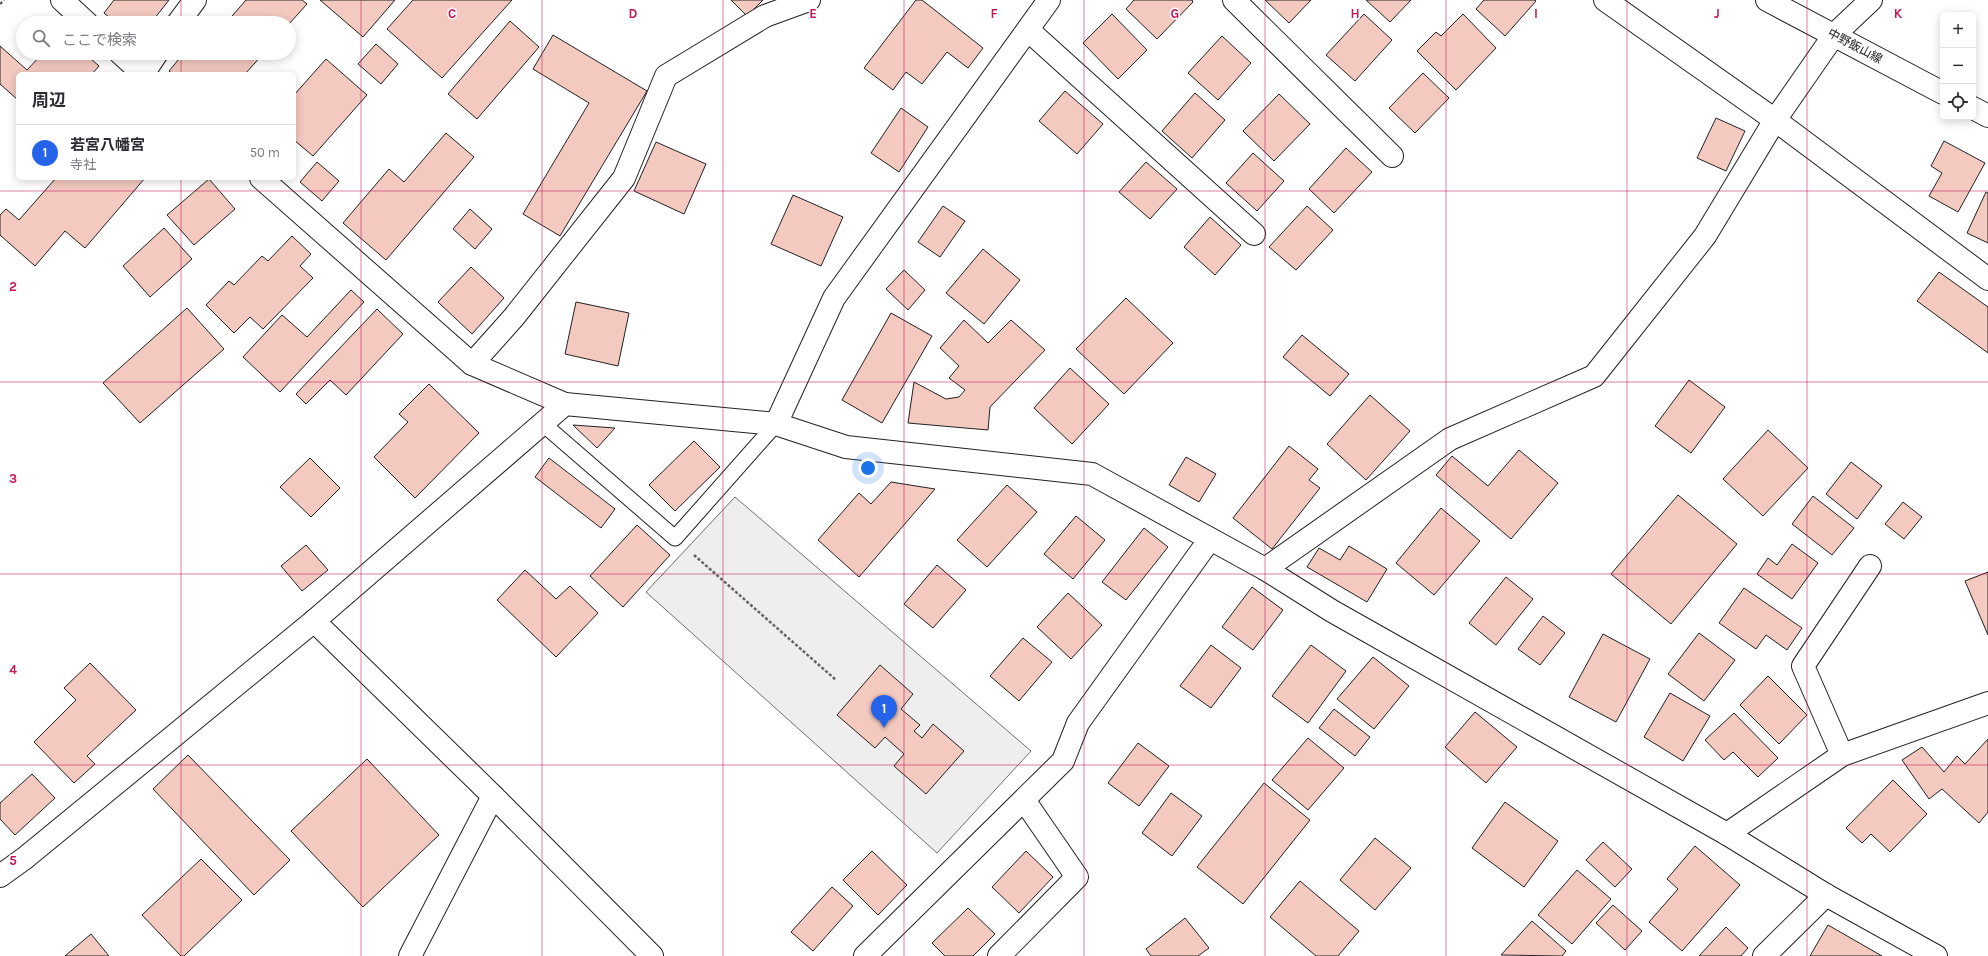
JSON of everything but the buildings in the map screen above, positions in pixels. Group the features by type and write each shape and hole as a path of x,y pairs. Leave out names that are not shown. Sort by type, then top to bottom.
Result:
{"street":[{"path":"62,0 79,16"},
{"path":"183,16 195,0"},
{"path":"472,364 514,317 624,178 666,76 765,16 809,0"},
{"path":"776,424 834,298 1049,0"},
{"path":"1234,0 1392,156"},
{"path":"1605,0 1775,120 1988,279"},
{"name":"中野飯山線","path":"1767,0 1940,91"},
{"path":"1265,569 1450,438 1594,376 1705,236 1775,120 1834,35 1871,0"},
{"path":"1028,30 1254,234"},
{"path":"128,60 141,72"},
{"path":"144,72 152,60"},
{"path":"1976,110 1988,116"},
{"path":"263,180 472,364 565,404 776,424 846,447 1092,474 1265,569 1332,611 1727,834 1826,895 1936,956"},
{"path":"0,876 31,853 314,621 565,404"},
{"path":"865,956 1063,761 1078,723 1210,538"},
{"path":"1842,755 1803,666 1870,566"},
{"path":"314,621 493,796 652,956"},
{"path":"1727,834 1842,755 1988,703"},
{"path":"410,956 493,796"},
{"path":"999,956 1077,877 1024,800"},
{"path":"1764,956 1826,895"}],"lane":[{"path":"542,423 676,538 776,424"}],"path":[{"path":"0,4 4,0"},
{"path":"676,538 836,680"}],"shaded area":[{"path":"735,497 1031,751 937,853 646,592"}],"place":[{"name":"若宮八幡宮","path":"884,728"}]}
